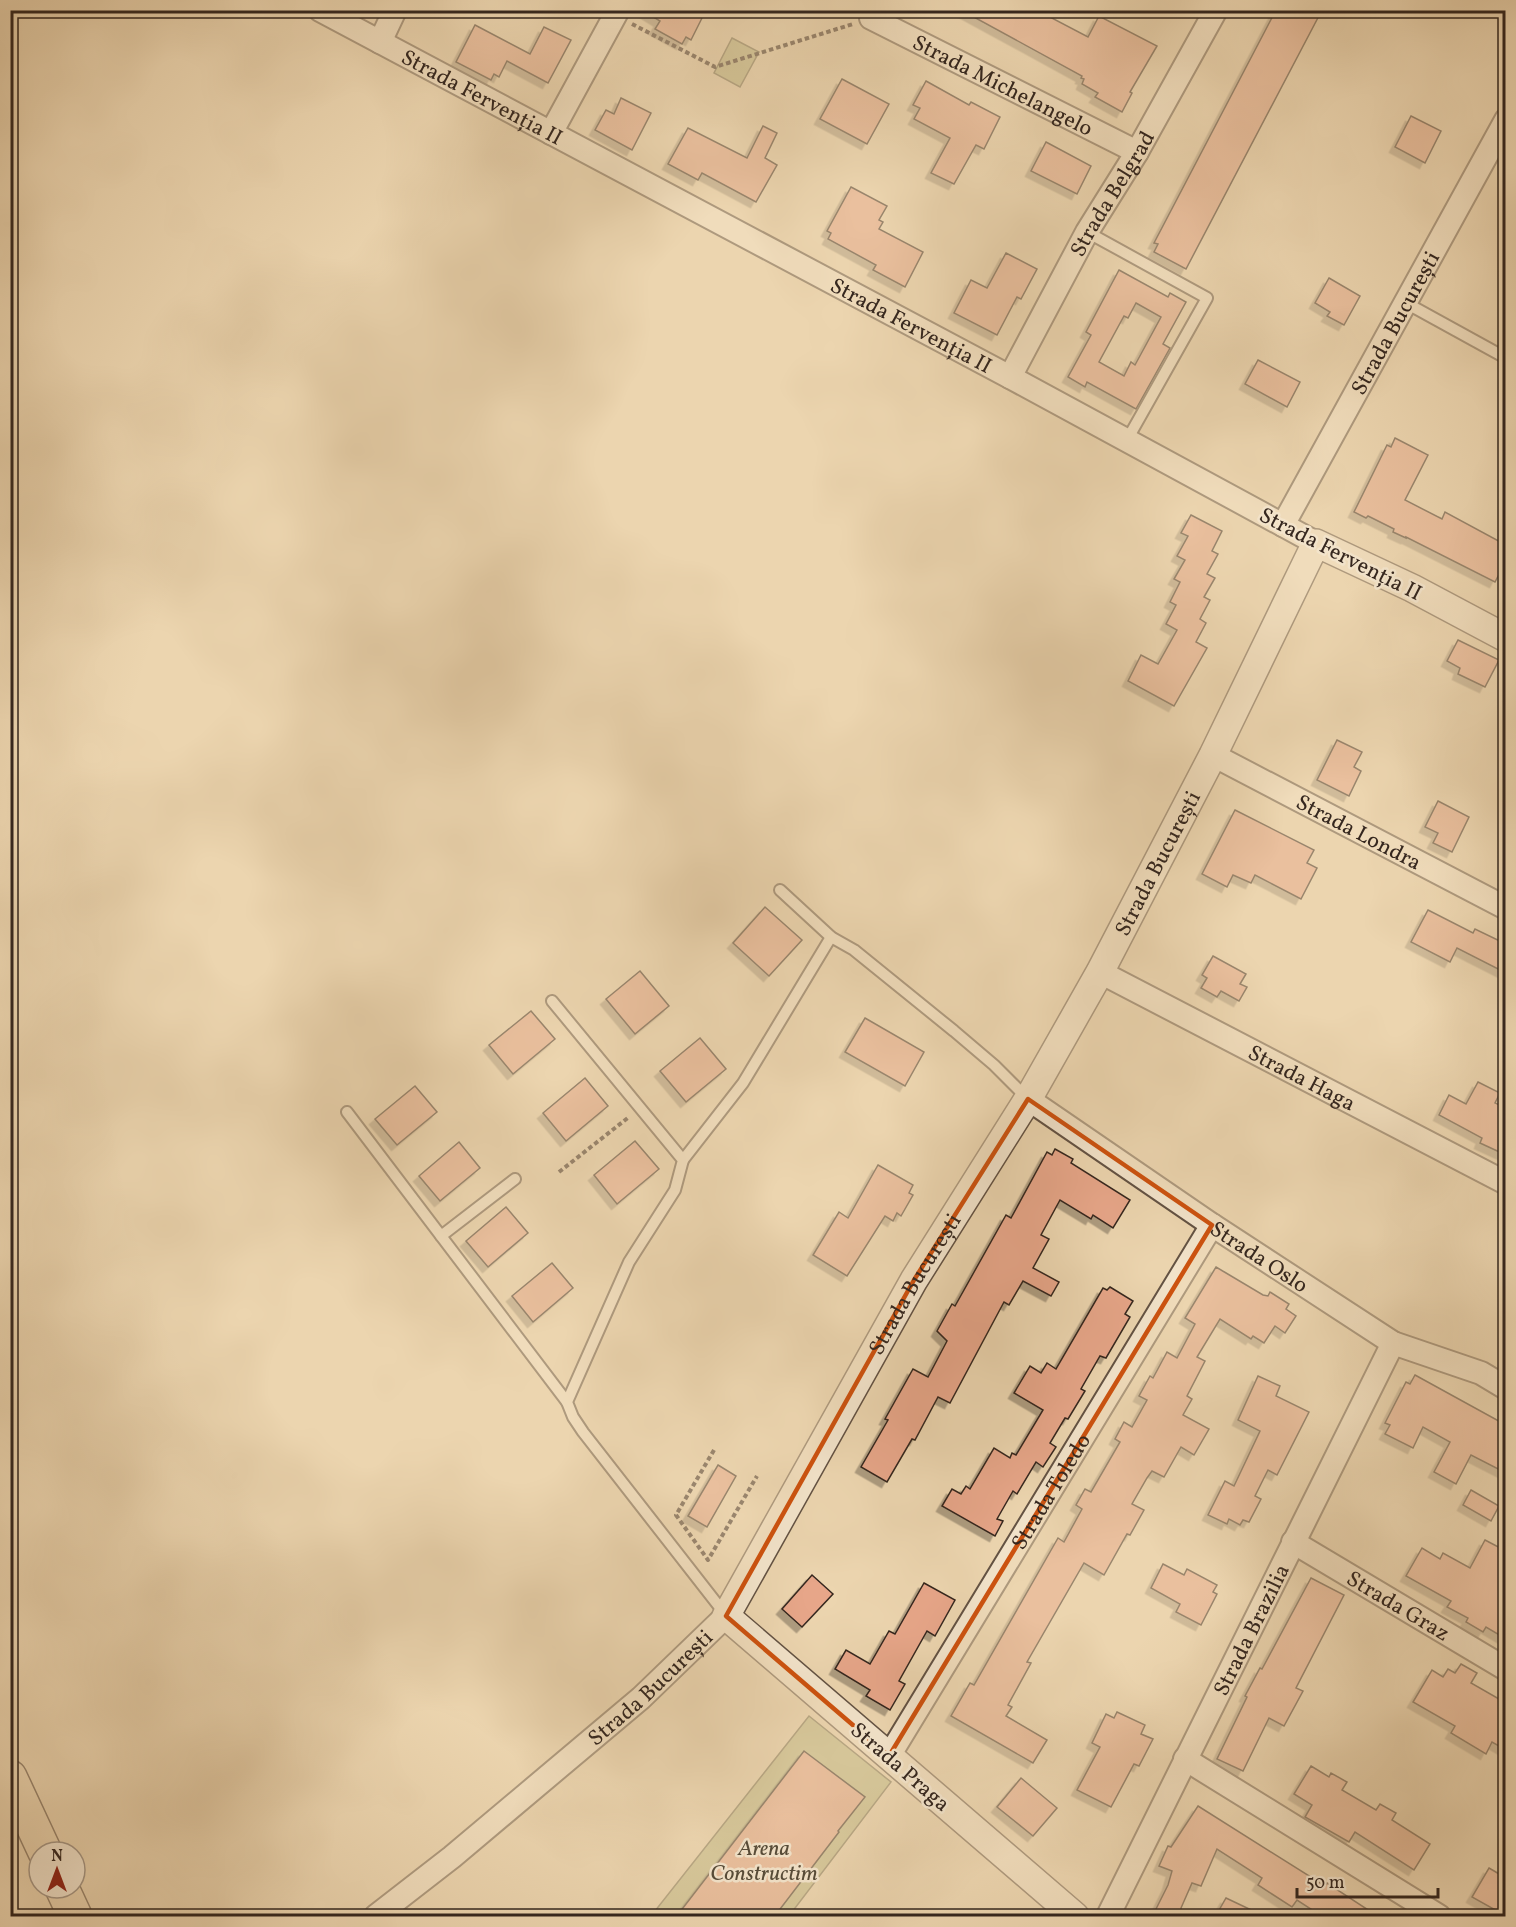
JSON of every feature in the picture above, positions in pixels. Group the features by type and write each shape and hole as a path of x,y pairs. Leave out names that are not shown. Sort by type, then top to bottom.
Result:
{"main road":[{"path":"10,1777 39,1840"},
{"path":"67,1900 75,1917"}],"street":[{"name":"Strada Fervenția II","path":"320,10 1010,377 1316,543 1412,588 1506,638"},
{"path":"380,42 395,10"},
{"name":"Strada Belgrad","path":"1010,377 1087,232 1137,152 1216,10"},
{"path":"551,133 617,13"},
{"name":"Strada Michelangelo","path":"871,18 1137,152"},
{"name":"Strada București","path":"1283,525 1506,120"},
{"name":"Strada București","path":"376,1917 452,1857 632,1706 726,1616 914,1280 1028,1099 1101,972 1213,755 1316,543"},
{"name":"Strada Londra","path":"1213,755 1506,908"},
{"name":"Strada Haga","path":"1101,972 1506,1183"},
{"name":"Strada Oslo","path":"1028,1099 1212,1225 1393,1343 1481,1373 1506,1388"},
{"name":"Strada Toledo","path":"889,1756 1212,1225"},
{"name":"Strada Brazilia","path":"1108,1917 1393,1343"},
{"name":"Strada Graz","path":"1293,1542 1506,1669"},
{"name":"Strada Praga","path":"726,1616 1075,1917"},
{"path":"1185,1759 1439,1917"}],"lane":[{"path":"1087,232 1207,298 1127,440"},
{"path":"1406,303 1506,358"},
{"path":"780,890 831,937 854,950 994,1065 1028,1099"},
{"path":"567,1402 629,1262 675,1190 683,1160 743,1083 831,937"},
{"path":"552,1001 683,1160"},
{"path":"347,1112 567,1402 583,1432 726,1616"},
{"path":"441,1236 515,1179"}],"path":[{"path":"617,13 716,68 871,18"},
{"path":"559,1172 640,1108"},
{"path":"714,1450 676,1515 708,1560 757,1476"}],"highlighted area":[{"path":"1028,1099 1212,1225 889,1756 726,1616 914,1280"}],"green space":[{"path":"732,38 759,52 740,87 714,73"},
{"name":"Arena Constructim","path":"809,1716 891,1782 789,1916 651,1916"}],"building":[{"path":"642,10 706,10 691,40 686,37 682,44 655,29 660,21"},
{"path":"961,10 1049,10 1046,15 1088,37 1099,16 1157,46 1130,92 1132,93 1122,112 1095,97 1098,93 1082,84 1084,79 1081,78 1082,76"},
{"path":"1276,10 1322,10 1186,269 1154,252 1158,244 1154,243"},
{"path":"475,25 530,54 544,27 571,40 548,83 507,61 499,77 494,74 491,80 456,62"},
{"path":"842,79 889,104 867,144 820,119"},
{"path":"926,81 969,105 971,102 1000,117 984,149 976,145 954,184 931,173 950,138 914,119 920,108 913,105"},
{"path":"621,98 651,113 632,150 595,130 606,110 614,114"},
{"path":"1411,116 1441,131 1425,163 1395,147"},
{"path":"763,126 777,133 765,158 777,165 756,202 702,173 698,180 668,164 688,128 747,158"},
{"path":"1046,142 1091,166 1077,194 1031,171"},
{"path":"851,187 887,206 879,220 883,222 879,229 923,252 905,287 873,270 876,265 828,239 831,233 827,231"},
{"path":"1006,253 1037,269 1021,299 1017,297 997,335 954,313 971,280 987,288"},
{"path":"1119,270 1168,297 1170,293 1186,302 1163,344 1170,348 1136,409 1087,382 1085,387 1068,377 1091,335 1086,332","holes":["1136,303 1161,317 1135,365 1131,362 1124,376 1099,362 1124,316 1128,318"]},
{"path":"1329,278 1360,296 1344,325 1327,316 1330,312 1315,303"},
{"path":"1258,360 1300,382 1287,407 1245,384"},
{"path":"1395,438 1428,455 1405,500 1442,519 1445,512 1506,545 1506,561 1495,582 1393,532 1394,529 1368,516 1366,518 1354,512 1387,445 1391,447"},
{"path":"1191,515 1222,531 1212,551 1218,554 1207,574 1215,578 1204,597 1210,600 1200,619 1206,623 1196,642 1207,648 1174,706 1128,681 1141,655 1158,664 1177,630 1166,624 1176,605 1170,602 1180,582 1174,579 1185,560 1177,556 1188,536 1181,533"},
{"path":"1458,640 1499,660 1485,687 1458,674 1460,668 1447,661"},
{"path":"1337,740 1362,752 1354,767 1361,771 1349,796 1317,780"},
{"path":"1438,801 1469,817 1452,852 1433,843 1438,833 1425,827"},
{"path":"1235,810 1314,850 1307,863 1317,868 1301,899 1255,875 1251,883 1233,875 1227,887 1202,874"},
{"path":"765,907 802,940 769,976 733,943"},
{"path":"1428,910 1473,933 1475,929 1506,944 1506,973 1457,948 1450,962 1411,942"},
{"path":"1213,956 1246,974 1240,984 1247,987 1239,1001 1221,991 1217,997 1201,988 1207,978 1202,975"},
{"path":"640,971 669,1006 635,1034 606,999"},
{"path":"531,1011 555,1039 513,1074 489,1045"},
{"path":"865,1018 924,1052 905,1086 845,1052"},
{"path":"700,1038 726,1069 686,1102 660,1071"},
{"path":"585,1078 608,1106 566,1141 543,1113"},
{"path":"1478,1082 1500,1093 1495,1103 1506,1108 1506,1155 1480,1143 1482,1138 1439,1115 1449,1095 1466,1104"},
{"path":"415,1086 437,1112 397,1145 375,1119"},
{"path":"635,1141 659,1169 617,1204 594,1175"},
{"path":"459,1142 480,1168 440,1201 419,1176"},
{"path":"1055,1149 1073,1159 1071,1163 1130,1200 1113,1228 1093,1215 1091,1219 1060,1200 1041,1235 1049,1239 1033,1268 1059,1282 1051,1296 1023,1281 1009,1305 1004,1302 950,1403 938,1397 915,1440 912,1439 887,1482 861,1467 888,1420 885,1419 913,1369 928,1377 947,1341 937,1331 952,1304 955,1306 1006,1215 1011,1218 1047,1152 1052,1155"},
{"path":"878,1165 913,1185 909,1193 913,1195 901,1216 897,1213 893,1221 885,1216 847,1276 813,1255 839,1212 848,1218"},
{"path":"506,1207 528,1233 488,1267 466,1241"},
{"path":"552,1263 573,1288 533,1322 512,1296"},
{"path":"1216,1267 1263,1295 1268,1296 1270,1292 1289,1304 1286,1309 1296,1316 1285,1333 1275,1326 1264,1343 1253,1336 1251,1339 1220,1319 1197,1357 1205,1361 1187,1396 1192,1399 1183,1415 1209,1429 1194,1455 1181,1447 1164,1477 1152,1471 1132,1504 1144,1510 1130,1535 1127,1534 1104,1575 1084,1563 1027,1662 1031,1663 1008,1705 1012,1707 1006,1716 1047,1740 1033,1763 951,1716 970,1683 974,1685 1058,1538 1064,1542 1082,1509 1076,1505 1085,1489 1091,1492 1120,1442 1115,1439 1124,1422 1132,1427 1147,1400 1139,1396 1150,1376 1153,1378 1167,1352 1177,1358 1195,1324 1185,1318"},
{"path":"1110,1287 1133,1301 1125,1314 1130,1317 1106,1358 1100,1356 1081,1389 1085,1391 1050,1443 1056,1447 1043,1467 1036,1462 1017,1494 1013,1491 997,1519 1003,1521 995,1536 942,1506 952,1489 961,1494 966,1486 970,1489 994,1448 1010,1458 1012,1453 1016,1455 1043,1410 1014,1393 1030,1366 1041,1373 1047,1363 1056,1369 1103,1288 1107,1290"},
{"path":"1415,1375 1506,1425 1506,1473 1471,1455 1456,1484 1434,1472 1450,1442 1423,1427 1413,1448 1385,1434 1390,1425 1385,1423 1406,1382 1410,1384"},
{"path":"1258,1376 1280,1386 1276,1396 1309,1412 1277,1475 1268,1470 1255,1496 1261,1499 1249,1522 1243,1520 1240,1525 1229,1519 1227,1524 1208,1515 1225,1481 1234,1486 1260,1431 1238,1420"},
{"path":"718,1465 736,1476 707,1527 688,1516"},
{"path":"1471,1490 1499,1506 1491,1521 1463,1505"},
{"path":"1485,1540 1506,1551 1506,1639 1486,1627 1483,1632 1466,1622 1468,1618 1447,1607 1451,1601 1406,1576 1422,1548 1440,1559 1443,1553 1470,1568"},
{"path":"1163,1564 1184,1575 1187,1569 1217,1585 1213,1592 1217,1594 1201,1625 1176,1612 1180,1604 1151,1588"},
{"path":"812,1575 833,1594 802,1627 782,1609"},
{"path":"1311,1578 1344,1595 1296,1688 1303,1691 1284,1726 1269,1718 1243,1771 1217,1759 1247,1697 1245,1696"},
{"path":"924,1583 955,1600 935,1636 927,1631 899,1681 905,1684 890,1710 866,1696 870,1690 835,1669 846,1650 870,1664 889,1631 895,1634"},
{"path":"1461,1664 1477,1673 1471,1683 1506,1703 1506,1750 1492,1742 1486,1754 1451,1733 1455,1726 1413,1702 1432,1670 1443,1677 1448,1669 1455,1673"},
{"path":"1117,1712 1145,1725 1141,1734 1153,1739 1139,1766 1134,1764 1111,1807 1077,1790 1100,1747 1092,1743 1106,1714 1114,1718"},
{"name":"Arena Constructim","path":"804,1751 865,1797 774,1917 676,1917"},
{"path":"1311,1766 1329,1777 1331,1773 1347,1782 1342,1790 1376,1810 1380,1804 1396,1813 1392,1820 1430,1844 1414,1870 1355,1832 1349,1842 1305,1817 1312,1805 1294,1794"},
{"path":"1021,1778 1057,1808 1033,1836 997,1807"},
{"path":"1198,1806 1325,1886 1327,1883 1379,1917 1323,1917 1297,1900 1292,1907 1258,1885 1262,1878 1217,1849 1201,1886 1192,1883 1181,1908 1182,1917 1152,1917 1168,1885 1172,1871 1159,1866 1168,1846 1171,1847"},
{"path":"1489,1868 1506,1878 1506,1916 1472,1897"},
{"path":"1226,1898 1266,1917 1227,1917 1218,1912"}]}
